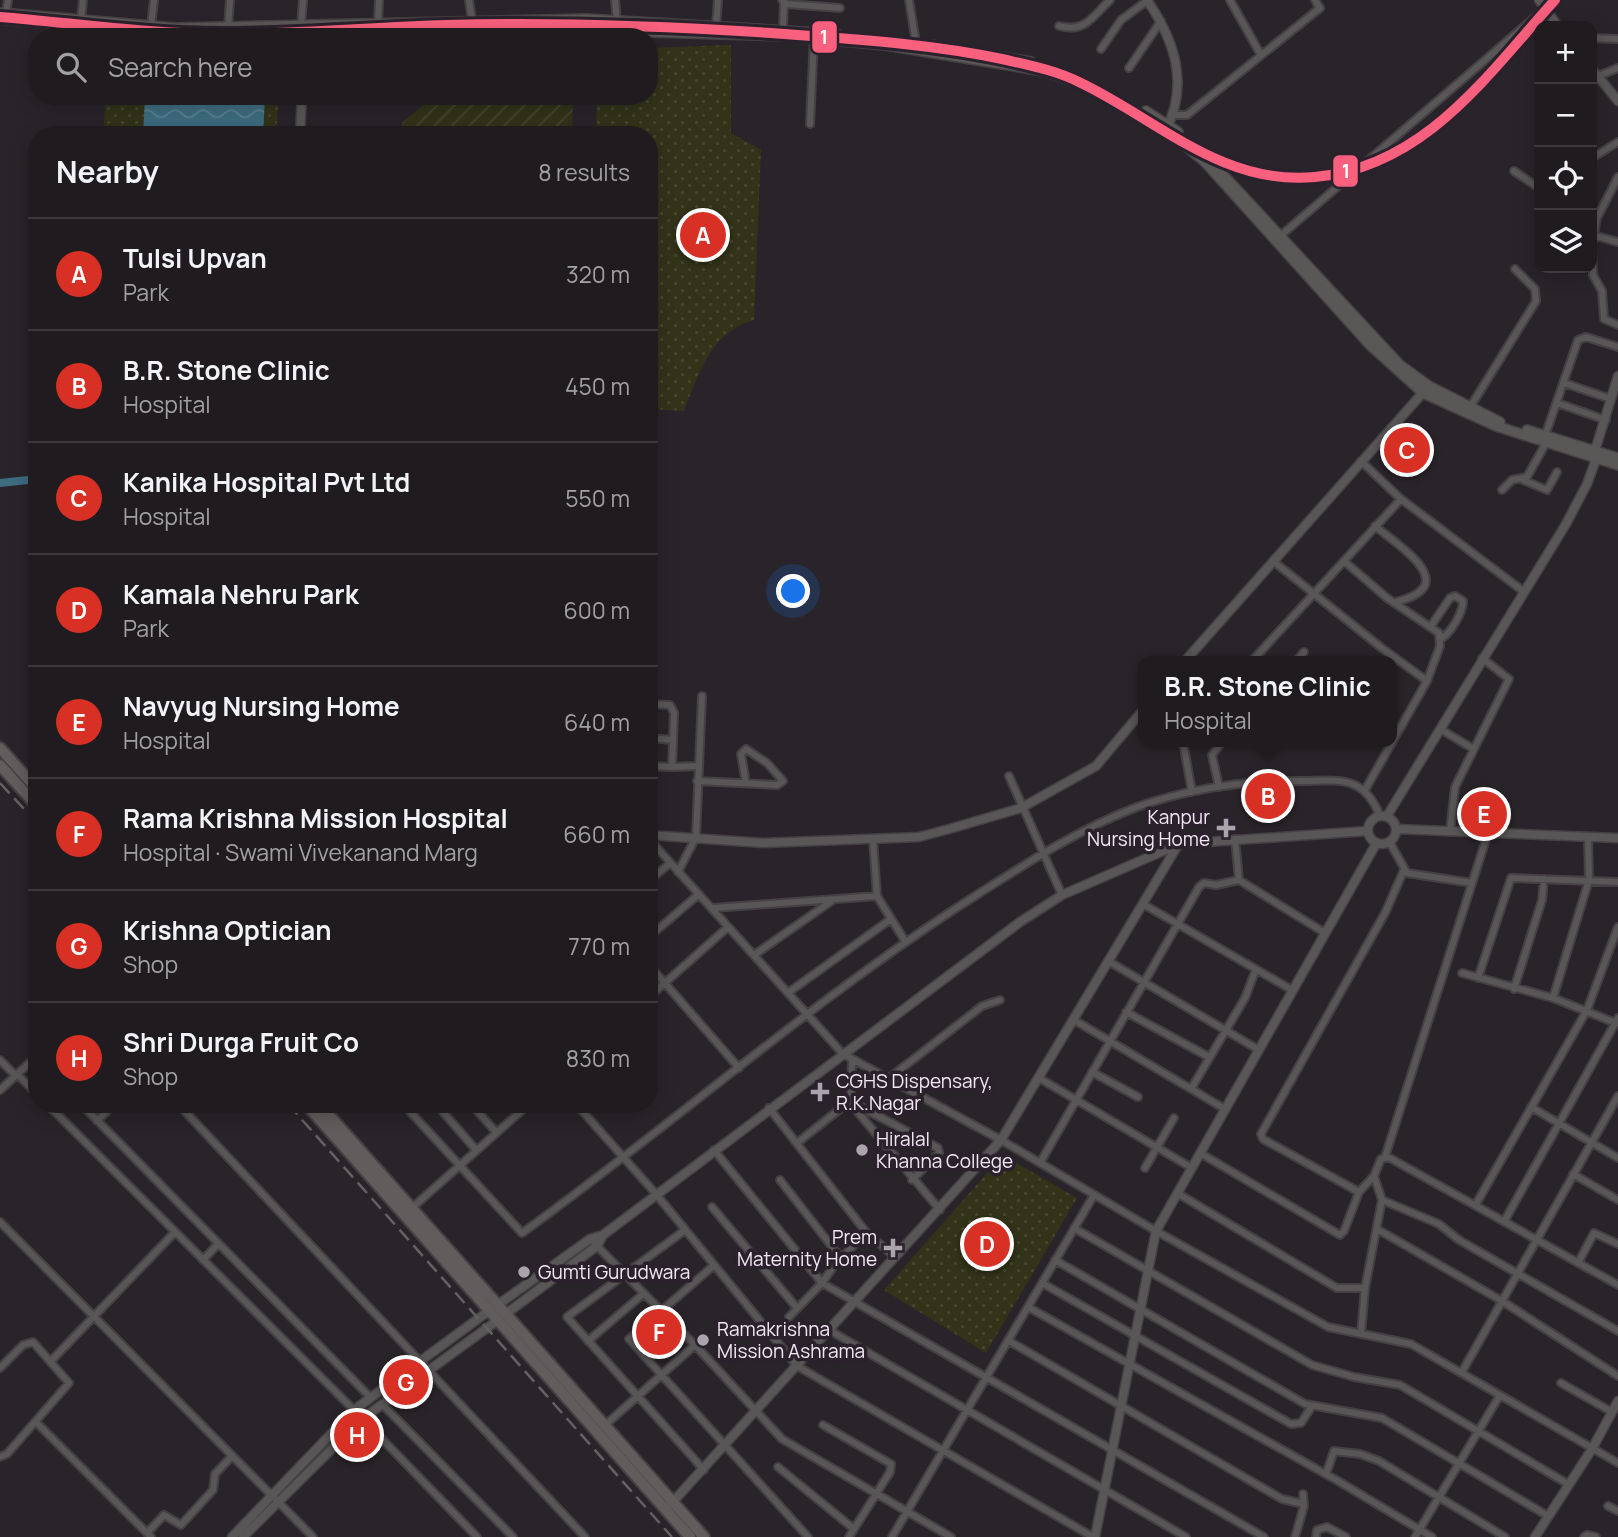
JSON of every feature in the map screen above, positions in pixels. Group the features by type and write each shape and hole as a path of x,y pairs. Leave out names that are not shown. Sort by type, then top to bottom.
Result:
{"highway":[{"path":"0,748 28,779"},
{"path":"0,765 28,796"},
{"path":"316,1113 413,1207 498,1312"},
{"path":"325,1113 335,1130 600,1429 669,1506 704,1537"},
{"path":"669,1506 690,1537"}],"main road":[{"path":"2,15 117,28"},
{"path":"51,20 228,28"},
{"path":"348,28 472,20 617,20 716,26 759,32 783,29 994,60 1044,71 1090,87 1167,127"},
{"path":"449,28 510,28"},
{"path":"658,31 759,32 916,43 994,54 1045,66 1094,83 1167,127 1204,162 1278,238 1395,370 1426,390 1468,410 1618,464"},
{"path":"1596,455 1618,458"}],"street":[{"path":"2,15 8,0"},
{"path":"81,20 83,0"},
{"path":"151,26 154,0"},
{"path":"228,28 230,0"},
{"path":"302,28 303,0"},
{"path":"378,24 379,0"},
{"path":"469,0 472,20"},
{"path":"615,0 617,28"},
{"path":"716,26 718,0"},
{"path":"909,0 916,43"},
{"path":"1059,26 1073,29 1081,27 1110,0"},
{"path":"1101,49 1121,20 1148,0 1161,21 1177,59 1177,96 1167,127"},
{"path":"1230,0 1261,55"},
{"path":"1173,115 1187,115 1320,8 1315,0"},
{"path":"1539,0 1554,21"},
{"path":"1278,238 1555,0"},
{"path":"783,29 783,1 840,8"},
{"path":"1129,68 1161,21"},
{"path":"810,124 814,35"},
{"path":"1597,38 1618,39"},
{"path":"1597,72 1618,68"},
{"path":"1597,75 1618,101"},
{"path":"300,126 302,105"},
{"path":"1597,156 1618,142"},
{"path":"1514,171 1534,185"},
{"path":"1597,218 1618,177"},
{"path":"1597,236 1618,242"},
{"path":"1468,410 1535,301 1535,289 1515,269"},
{"path":"1593,273 1601,291 1604,319 1618,325"},
{"path":"1523,480 1545,439 1580,338 1586,337 1618,347"},
{"path":"1367,831 1369,824 1383,816 1440,729 1566,524 1596,455 1618,376"},
{"path":"1564,383 1612,399"},
{"path":"1189,656 1426,390"},
{"path":"1557,403 1606,420"},
{"path":"1361,461 1401,499 1523,591"},
{"path":"1502,490 1512,480 1523,480 1547,490 1557,472"},
{"path":"1257,656 1401,499"},
{"path":"1375,526 1420,564 1426,573 1426,581 1417,594 1395,602"},
{"path":"1273,561 1393,656"},
{"path":"1344,561 1395,602 1431,626 1441,639 1427,681 1397,734"},
{"path":"1431,626 1450,598 1455,596 1463,600 1462,608 1446,636 1441,639"},
{"path":"1300,656 1304,652"},
{"path":"1450,832 1452,796 1472,748 1509,679 1482,658"},
{"path":"1397,659 1427,681"},
{"path":"678,872 696,837 702,696"},
{"path":"658,706 673,708 672,767"},
{"path":"658,837 696,837 763,844 919,837 1021,808 1096,766 1138,716"},
{"path":"1440,729 1472,748"},
{"path":"658,739 673,740"},
{"path":"1185,747 1192,792"},
{"path":"1218,747 1212,755 1219,787"},
{"path":"1365,790 1389,747"},
{"path":"697,781 778,785 783,781 767,763 746,749 741,754 746,783"},
{"path":"658,766 698,766"},
{"path":"1009,776 1062,895"},
{"path":"411,1113 522,1233 625,1159 806,1013 905,941 1042,854 1138,807 1219,787 1275,781 1351,781 1365,790 1383,816 1394,821 1397,830 1390,843"},
{"path":"1397,830 1618,838"},
{"path":"232,1537 362,1419 428,1372 590,1239 603,1235 1020,922 1062,895 1179,844 1367,831"},
{"path":"1367,831 1376,844"},
{"path":"1200,1153 1340,1235 1344,1231 1359,1192 1374,1176 1378,1162 1385,1157 1488,833"},
{"path":"1553,998 1589,880 1588,837"},
{"path":"1235,839 1239,880"},
{"path":"873,840 877,897 905,941"},
{"path":"1376,844 1390,843"},
{"path":"1390,843 1404,870 1414,875 1472,883"},
{"path":"669,1506 704,1471 853,1302 1002,1140 1179,844"},
{"path":"584,1113 656,1194 797,1366 1094,1537 1156,1231 1376,844"},
{"path":"658,848 843,1054 1002,1140 1156,1231 1328,1327 1411,1344 1618,1463"},
{"path":"658,873 670,863"},
{"path":"1359,1192 1263,1139 1261,1134 1385,914 1404,870"},
{"path":"1478,978 1509,880 1515,877 1618,882"},
{"path":"1514,989 1542,900 1544,879"},
{"path":"1040,1163 1202,883 1216,885 1239,880 1325,933"},
{"path":"658,929 699,894"},
{"path":"713,908 877,897"},
{"path":"754,956 835,899"},
{"path":"1143,904 1292,990"},
{"path":"789,992 891,919"},
{"path":"658,990 728,927"},
{"path":"1476,1204 1587,1010 1618,927"},
{"path":"1108,961 1259,1050"},
{"path":"1191,1089 1224,1029 1245,998 1256,969"},
{"path":"1462,973 1553,998 1617,1022 1506,1220"},
{"path":"658,976 739,1068"},
{"path":"888,1079 982,1006 1000,1000"},
{"path":"1126,1012 1209,1057"},
{"path":"1074,1020 1225,1109"},
{"path":"852,1059 850,1101 912,1180 940,1210"},
{"path":"0,1060 28,1086"},
{"path":"0,1090 28,1064"},
{"path":"1092,1072 1138,1097"},
{"path":"0,1076 7,1083"},
{"path":"1039,1078 1192,1168"},
{"path":"1462,1372 1618,1096"},
{"path":"797,1143 850,1101"},
{"path":"850,1101 939,1148 939,1153 912,1180"},
{"path":"1531,1107 1618,1158"},
{"path":"769,1108 866,1232 895,1257"},
{"path":"1611,1108 1618,1113"},
{"path":"56,1113 354,1410 477,1537"},
{"path":"89,1113 371,1398"},
{"path":"97,1121 105,1113"},
{"path":"186,1113 585,1537"},
{"path":"444,1113 476,1150"},
{"path":"479,1113 496,1132"},
{"path":"413,1207 518,1113"},
{"path":"1145,1168 1174,1118"},
{"path":"714,1150 822,1283 1264,1537"},
{"path":"1385,1157 1506,1220 1538,1241 1618,1285"},
{"path":"1573,1174 1618,1200"},
{"path":"1361,1334 1365,1288 1382,1200 1374,1176"},
{"path":"780,1180 840,1259"},
{"path":"1177,1193 1337,1288 1365,1288"},
{"path":"892,1537 1094,1195"},
{"path":"1382,1200 1439,1224 1459,1240 1618,1331"},
{"path":"712,1207 797,1308"},
{"path":"0,1222 313,1537"},
{"path":"1074,1228 1311,1365 1354,1377 1400,1385 1567,1484"},
{"path":"1377,1229 1502,1301 1618,1376"},
{"path":"685,1230 567,1317 704,1471"},
{"path":"51,1361 175,1232"},
{"path":"789,1317 866,1232"},
{"path":"1578,1263 1594,1233 1618,1244"},
{"path":"243,1537 354,1410 597,1246 603,1235"},
{"path":"590,1239 659,1312 695,1345 755,1413 782,1439 951,1537"},
{"path":"203,1260 218,1244"},
{"path":"1055,1260 1311,1406 1382,1418 1548,1516"},
{"path":"713,1266 629,1339 808,1537"},
{"path":"1042,1283 1291,1424 1301,1423 1311,1406"},
{"path":"588,1340 643,1294"},
{"path":"1028,1307 1326,1474 1432,1537"},
{"path":"829,1330 1186,1537"},
{"path":"1009,1341 1282,1499 1304,1504"},
{"path":"0,1368 30,1342 51,1361 69,1383 37,1423 7,1454 0,1457"},
{"path":"600,1429 662,1377 695,1345"},
{"path":"1561,1383 1612,1412"},
{"path":"1415,1537 1500,1395"},
{"path":"1535,1537 1592,1449 1618,1401"},
{"path":"382,1405 513,1537"},
{"path":"37,1423 149,1535 164,1515 181,1525 213,1490 215,1475 232,1456"},
{"path":"823,1425 891,1464 890,1472 849,1537"},
{"path":"1326,1474 1334,1451 1360,1454 1379,1461 1505,1537"},
{"path":"778,1466 854,1529"},
{"path":"1295,1537 1304,1504 1303,1494"},
{"path":"1608,1506 1618,1511"},
{"path":"1316,1537 1317,1530 1327,1527 1346,1537"},
{"path":"1584,1537 1596,1537"}],"green space":[{"path":"731,45 731,133 761,150 754,320 739,326 717,344 701,369 684,411 658,410 658,126 596,126 597,105 658,105 658,48"},
{"path":"105,105 278,105 277,126 104,126"},
{"path":"423,105 573,105 572,126 402,126 402,123"},
{"path":"1003,1155 1077,1198 986,1353 884,1290"}],"water":[{"path":"145,105 265,105 263,126 143,126"}],"waterway":[{"path":"0,483 28,480"}],"railway":[{"path":"0,783 28,813"},
{"path":"296,1113 672,1537"}],"transit line":[{"name":"1","path":"384,28 528,24 690,28 916,45 973,54 1022,63 1071,78 1221,161 1250,171 1282,177 1315,177 1354,170 1389,156 1421,136 1451,113 1478,86 1555,0"},
{"name":"1","path":"0,17 118,28"}],"place":[{"name":"Tulsi Upvan","path":"703,235"},
{"name":"Kanika Hospital Pvt Ltd","path":"1407,450"},
{"name":"B.R. Stone Clinic","path":"1268,796"},
{"name":"Navyug Nursing Home","path":"1484,814"},
{"name":"Kanpur Nursing Home","path":"1226,828"},
{"name":"CGHS Dispensary, R.K.Nagar","path":"820,1092"},
{"name":"Hiralal Khanna College","path":"862,1150"},
{"name":"Kamala Nehru Park","path":"987,1244"},
{"name":"Prem Maternity Home","path":"893,1248"},
{"name":"Gumti Gurudwara","path":"524,1272"},
{"name":"Rama Krishna Mission Hospital","path":"659,1332"},
{"name":"Ramakrishna Mission Ashrama","path":"703,1340"},
{"name":"Krishna Optician","path":"406,1382"},
{"name":"Shri Durga Fruit Co","path":"357,1435"}]}
